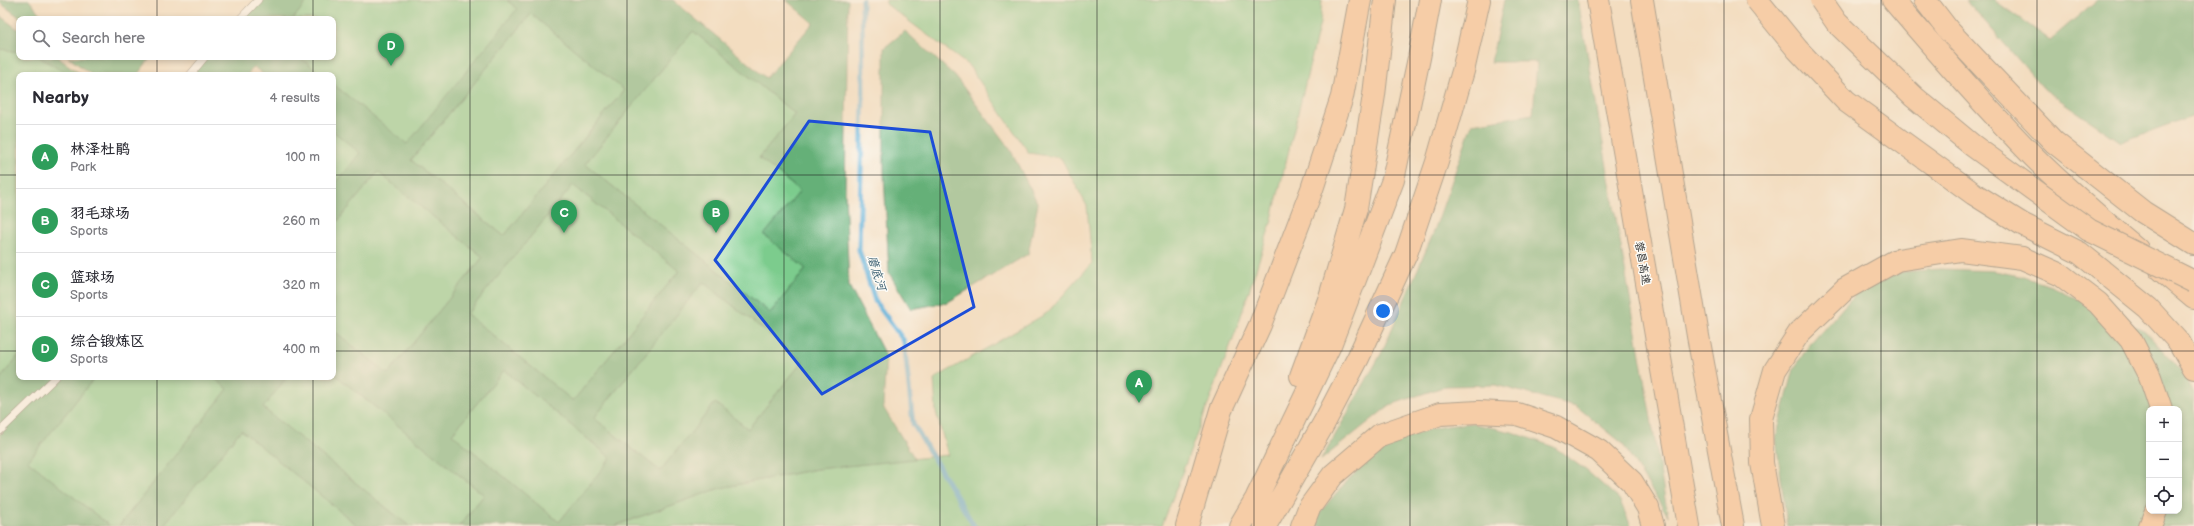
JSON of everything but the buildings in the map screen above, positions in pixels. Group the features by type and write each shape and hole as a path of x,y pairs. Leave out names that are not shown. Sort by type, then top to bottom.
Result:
{"highway":[{"path":"1187,526 1221,410 1260,325 1312,189 1342,98 1360,0"},
{"path":"1256,499 1330,297 1356,209 1374,95 1385,0"},
{"path":"1240,526 1256,499 1330,345 1393,180 1420,58 1430,0"},
{"path":"1265,526 1324,423 1358,358 1406,254 1437,162 1464,71 1479,0"},
{"name":"蓉昌高速","path":"1598,0 1689,526"},
{"path":"1642,0 1698,336 1732,526"},
{"path":"1758,0 1797,49 1846,101 1974,194 2022,224 2080,253 2148,308 2179,342 2194,368"},
{"path":"1821,0 1838,23 1914,97 1972,145 2089,230 2194,282"},
{"path":"1893,0 1954,72 2033,156 2084,204 2194,298"},
{"path":"1925,0 1948,30 2054,142 2143,212 2194,244"},
{"path":"1773,526 1762,463 1761,419 1775,370 1799,333 1845,289 1897,260 1961,250 2022,258 2062,275 2098,303 2131,340 2150,377 2160,406"},
{"path":"1302,526 1309,508 1333,475 1380,435 1440,414 1479,412 1517,414 1556,427 1600,451 1632,482 1648,508 1653,526"},
{"path":"2150,526 2155,514"}],"lane":[{"path":"243,16 258,0"},
{"path":"192,72 202,60"},
{"path":"0,432 53,380"}],"highlighted area":[{"path":"809,121 930,132 974,307 822,394 715,260"}],"green space":[{"path":"0,0 29,0 42,16 18,16 0,3"},
{"path":"258,0 308,0 295,16 243,16"},
{"path":"308,0 506,0 518,9 407,145 336,86 336,72 318,72 304,60 336,60 336,16 295,16"},
{"path":"507,0 673,0 766,78 813,23 786,0 848,0 845,193 849,286 886,357 883,407 915,459 817,469 720,488 614,526 459,526 484,495 336,375 336,332 388,374 483,257 378,172 336,223 336,183 360,153 336,133 336,86 407,144 517,9","holes":["531,14 624,90 504,236 411,160","693,31 795,114 759,158 800,191 764,235 806,269 770,313 585,164","573,185 679,271 573,401 467,314","703,282 803,361 748,429 715,403 660,471 594,418","504,370 611,458 559,522 452,434"]},
{"path":"886,0 1322,0 1320,23 1271,223 1237,328 1162,526 614,526 720,488 817,469 948,455 936,412 934,379 1047,313 1092,263 1087,206 1061,158 1029,153 969,66 886,4"},
{"path":"1504,0 1578,0 1668,516 1622,443 1576,406 1495,385 1446,386 1390,405 1321,460 1381,354 1433,234 1472,124 1533,114 1537,62 1491,62"},
{"path":"1966,0 1994,0 2050,40 2097,0 2194,0 2194,115 2121,142 2044,89"},
{"path":"531,14 624,90 504,236 411,160"},
{"path":"0,16 16,28 16,52 0,49"},
{"path":"693,31 795,114 759,158 800,191 806,269 770,313 585,164"},
{"path":"905,31 955,76 1010,149 1038,204 1028,254 948,302 911,309 889,273 884,174 884,48"},
{"path":"0,49 16,52 16,60 44,60 64,72 16,72 16,359 0,379"},
{"path":"44,60 61,60 78,72 64,72"},
{"path":"72,60 149,60 139,72 88,72"},
{"path":"204,60 304,60 318,72 260,72 254,67 250,72 194,72"},
{"path":"336,133 361,153 336,183"},
{"path":"378,172 483,257 388,374 336,332 336,223"},
{"path":"573,185 679,271 573,401 467,314"},
{"path":"1940,269 1995,271 2024,277 2051,286 2145,331 2184,374 2194,394 2194,526 1787,526 1776,438 1794,369 1807,348 1855,294 1901,272"},
{"path":"703,282 803,361 748,429 715,403 660,471 594,418"},
{"path":"16,359 16,380 93,380 28,461 110,526 0,526 0,379"},
{"path":"504,370 611,458 559,522 452,434"},
{"path":"336,375 484,495 459,526 409,526 262,407 284,380 336,380"},
{"path":"93,380 217,380 228,389 119,526 110,526 28,461"},
{"path":"217,380 285,380 263,408 409,526 358,526 241,430 163,526 119,526 228,389"},
{"path":"1470,423 1512,432 1554,447 1587,471 1619,499 1631,526 1309,526 1347,481 1375,456 1408,437 1428,430"},
{"path":"241,430 358,526 163,526"}],"waterway":[{"name":"磨底河","path":"862,0 863,93 859,250 875,301 904,341 913,424 974,526"}],"place":[{"name":"综合锻炼区","path":"391,66"},
{"name":"篮球场","path":"564,233"},
{"name":"羽毛球场","path":"716,233"},
{"name":"林泽杜鹃","path":"1139,403"}]}
